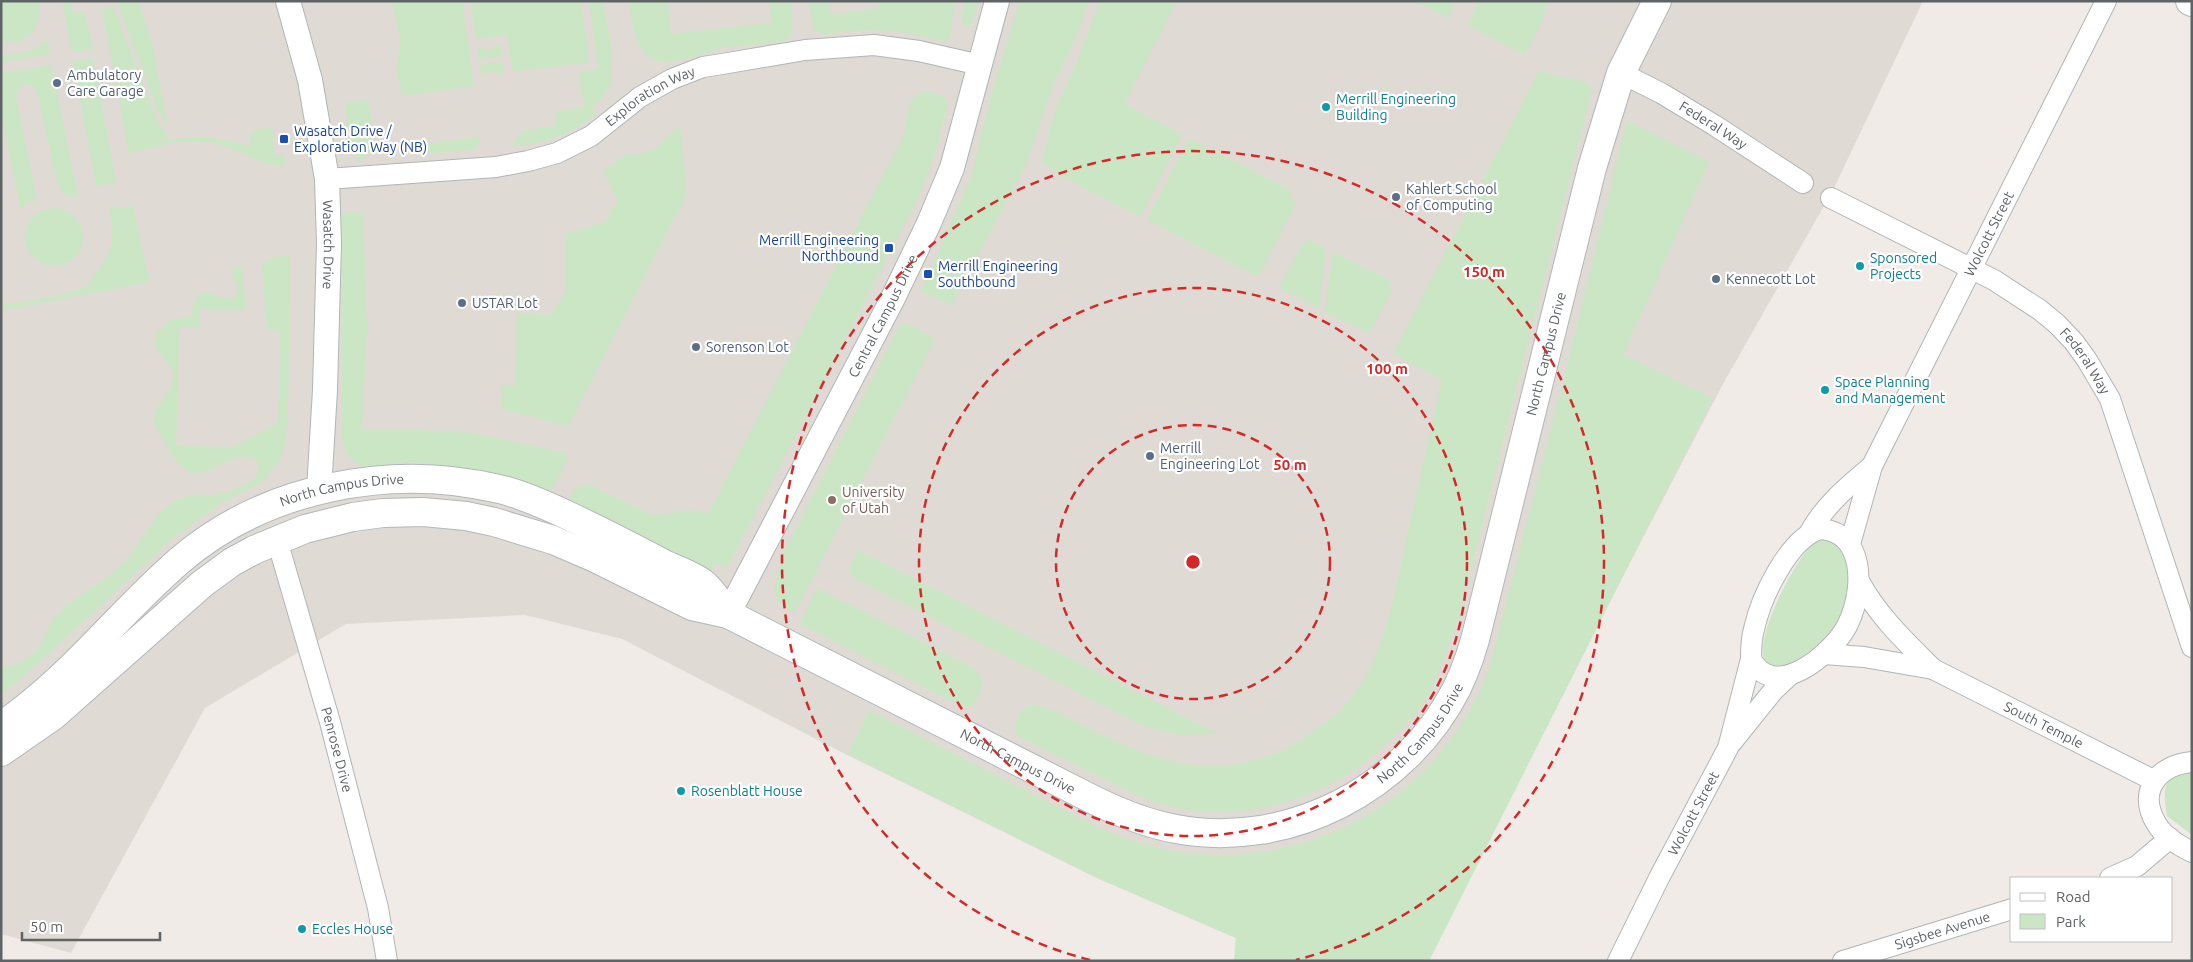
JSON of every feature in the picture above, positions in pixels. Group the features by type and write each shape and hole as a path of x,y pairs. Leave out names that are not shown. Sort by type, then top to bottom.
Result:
{"main road":[{"name":"North Campus Drive","path":"1,752 53,716 202,584 232,562 277,540 323,524 368,515 423,512 466,516 553,540 595,558 692,606 728,614 1114,810 1144,821 1177,829 1239,832 1300,821 1331,809 1359,794 1404,760 1434,725 1457,688 1471,654 1592,168 1621,74 1656,1"},
{"name":"North Campus Drive","path":"1,726 36,700 167,572 198,546 222,530 258,512 319,490 368,481 424,478 453,481 501,490 554,509 703,584 728,614"},
{"path":"202,584 218,561 240,541 253,532 295,513 305,506 319,490 347,499 419,497 445,504 466,516"}],"street":[{"name":"Wasatch Drive","path":"288,1 310,80 327,179 328,273 325,390 319,490"},
{"name":"Central Campus Drive","path":"728,614 892,300 930,223 952,168 997,1"},
{"name":"Wolcott Street","path":"1850,544 1872,466 2106,1"},
{"name":"Exploration Way","path":"327,179 496,166 528,161 557,153 591,136 640,97 672,79 703,67 805,50 874,45 919,51 980,65"},
{"name":"Federal Way","path":"1621,74 1661,93 1803,183"},
{"name":"Federal Way","path":"1831,198 2018,294 2058,324 2088,360 2110,399 2119,422 2192,647"},
{"name":"Wolcott Street","path":"1618,961 1660,876 1728,748 1751,659 1754,629 1767,594 1786,559 1798,543 1810,532 1819,516 1843,491 1872,466"},
{"path":"1728,748 1773,691 1790,675 1824,654 1847,625 1857,595 1859,581 1856,558 1850,544 1837,533 1820,529 1810,532"},
{"name":"Penrose Drive","path":"277,540 330,722 378,908 388,961"},
{"name":"South Temple","path":"1859,581 1868,597 1895,632 1933,668 2153,780"},
{"name":"South Temple","path":"1824,654 1864,657 1933,668"},
{"path":"1751,659 1755,667 1768,676 1790,675"},
{"path":"2192,762 2172,766 2161,772 2153,780 2150,791 2152,813 2156,822 2170,838 2192,852"},
{"path":"2112,877 2137,866 2155,853 2170,838"},
{"name":"Sigsbee Avenue","path":"1843,961 2010,909"}],"shaded area":[{"name":"University of Utah","path":"1,1 1923,1 1833,190 1723,384 1572,674 1426,961 1234,961 1236,938 1097,878 843,753 622,639 525,615 346,624 205,708 71,953 1,934"}],"green space":[{"path":"1,1 38,1 39,18 32,33 26,38 10,42 1,40"},
{"path":"62,1 71,1 73,13 84,12 93,49 72,52"},
{"path":"117,1 139,1 153,48 167,121 162,118 156,107"},
{"path":"392,1 462,1 474,86 402,96 397,71 400,40"},
{"path":"471,1 581,1 589,62 513,72 507,35 476,39"},
{"path":"589,1 603,1 612,62 611,79 608,87 591,108 597,114 578,127 558,137 514,146 513,141 521,134 521,131 556,126 555,115 558,111 584,107 579,72 598,69"},
{"path":"629,1 668,1 671,34 771,23 770,1 790,1 793,30 787,40 718,49 677,61 663,62 653,59 645,53 639,44 632,23"},
{"path":"809,1 829,1 831,14 879,9 878,1 955,1 950,40 942,41 909,33 871,30 821,34 813,28"},
{"path":"964,1 978,1 971,27 961,24"},
{"path":"1020,1 1089,1 1074,43 1052,87 1026,165 951,306 921,291 972,174 991,95"},
{"path":"1100,1 1177,1 1124,104 1182,135 1140,217 1061,176 1042,162 1055,110 1077,62"},
{"path":"1415,1 1455,1 1448,18"},
{"path":"1478,1 1548,1 1543,20 1524,55 1468,26"},
{"path":"113,6 158,123 168,135 168,139 147,143 193,137 210,137 250,146 251,133 254,130 272,128 275,156 283,154 286,165 269,164 217,144 195,141 173,143 129,154 102,9"},
{"path":"46,40 48,41 50,54 1,62 1,54 25,53 36,48"},
{"path":"500,44 502,56 479,59 477,48 482,47 483,50 495,48 495,45"},
{"path":"93,58 116,183 96,186 73,61"},
{"path":"502,62 504,74 499,74 498,71 481,76 480,65"},
{"path":"51,65 78,197 65,195 58,187 36,88 26,84 20,87 16,98 36,196 22,208 20,206 1,112 1,73"},
{"path":"1539,71 1585,82 1592,88 1459,617 1437,675 1416,714 1379,751 1356,769 1331,784 1277,805 1219,812 1177,808 1143,797 1019,737 1014,728 1020,714 1027,707 1037,706 1056,712 1129,747 1174,762 1222,765 1247,762 1275,754 1302,739 1341,710 1357,691 1369,670 1387,624 1442,380 1393,354"},
{"path":"926,91 945,97 944,102 948,103 936,150 919,196 727,568 716,563 712,571 707,573 573,505 572,497 577,487 589,485 653,515 695,510 708,514 904,135 911,103 919,94"},
{"path":"368,100 373,135 372,143 370,151 357,162 354,145 350,145 345,103"},
{"path":"1627,121 1709,162 1623,355 1713,398 1429,961 1234,961 1236,938 1097,878 848,754 869,710 1061,809 1130,840 1190,853 1221,855 1252,853 1282,848 1311,840 1340,829 1367,815 1407,787 1442,752 1456,732 1480,690 1490,667"},
{"path":"680,125 687,194 568,426 502,409 501,385 516,385 517,314 550,315 566,291 566,234 605,222 618,201 603,171 627,154 634,155 656,148"},
{"path":"480,137 479,144 475,149 420,155 404,147"},
{"path":"1189,138 1292,191 1289,197 1297,201 1258,277 1147,220"},
{"path":"114,205 115,209 133,206 149,282 1,311 1,305 56,296 85,287 101,267 109,251 112,226 109,207"},
{"path":"54,208 70,213 78,221 83,237 78,253 70,261 54,266 38,261 30,253 25,237 30,221 38,213"},
{"path":"363,212 367,327 362,430 471,433 566,453 568,459 553,487 547,493 381,472 361,465 348,454 342,440 342,213"},
{"path":"1310,240 1326,249 1319,308 1279,288 1302,244"},
{"path":"1333,252 1391,281 1389,286 1393,288 1370,333 1325,312"},
{"path":"290,256 288,414 285,445 279,461 262,482 221,503 173,538 41,661 1,695 1,669 22,661 33,654 51,624 66,606 117,569 136,548 156,518 169,505 188,496 225,493 239,488 255,478 259,463 250,457 230,460 200,473 191,472 181,466 173,457 154,423 154,417 170,388 173,375 170,366 154,341 156,334 171,320 191,316 194,303 202,293 235,298 239,285 231,279 234,272 232,265 242,268 246,310 200,310 199,328 179,328 176,446 233,447 278,423 280,331 267,330 262,268 269,259"},
{"path":"909,324 935,339 794,614 777,601 774,588 782,556 900,325"},
{"path":"1823,540 1834,544 1846,562 1848,574 1847,599 1839,621 1822,641 1806,654 1782,667 1769,666 1763,657 1763,643 1775,605 1795,567 1805,553 1813,544"},
{"path":"858,550 1218,734 1179,735 1141,725 855,579 849,571"},
{"path":"817,588 975,670 982,680 982,685 972,708 965,708 800,624"},
{"path":"2192,772 2192,835 2167,816 2165,792 2166,785 2174,776"}],"place":[{"name":"Ambulatory Care Garage","path":"57,83"},
{"name":"Merrill Engineering Building","path":"1326,107"},
{"name":"Wasatch Drive / Exploration Way (NB)","path":"284,139"},
{"name":"Kahlert School of Computing","path":"1396,197"},
{"name":"Merrill Engineering Northbound","path":"889,248"},
{"name":"Sponsored Projects","path":"1860,266"},
{"name":"Merrill Engineering Southbound","path":"928,274"},
{"name":"Kennecott Lot","path":"1716,279"},
{"name":"USTAR Lot","path":"462,303"},
{"name":"Sorenson Lot","path":"696,347"},
{"name":"Space Planning and Management","path":"1825,390"},
{"name":"Merrill Engineering Lot","path":"1150,456"},
{"name":"University of Utah","path":"832,500"},
{"name":"Rosenblatt House","path":"681,791"},
{"name":"Eccles House","path":"302,929"}]}
